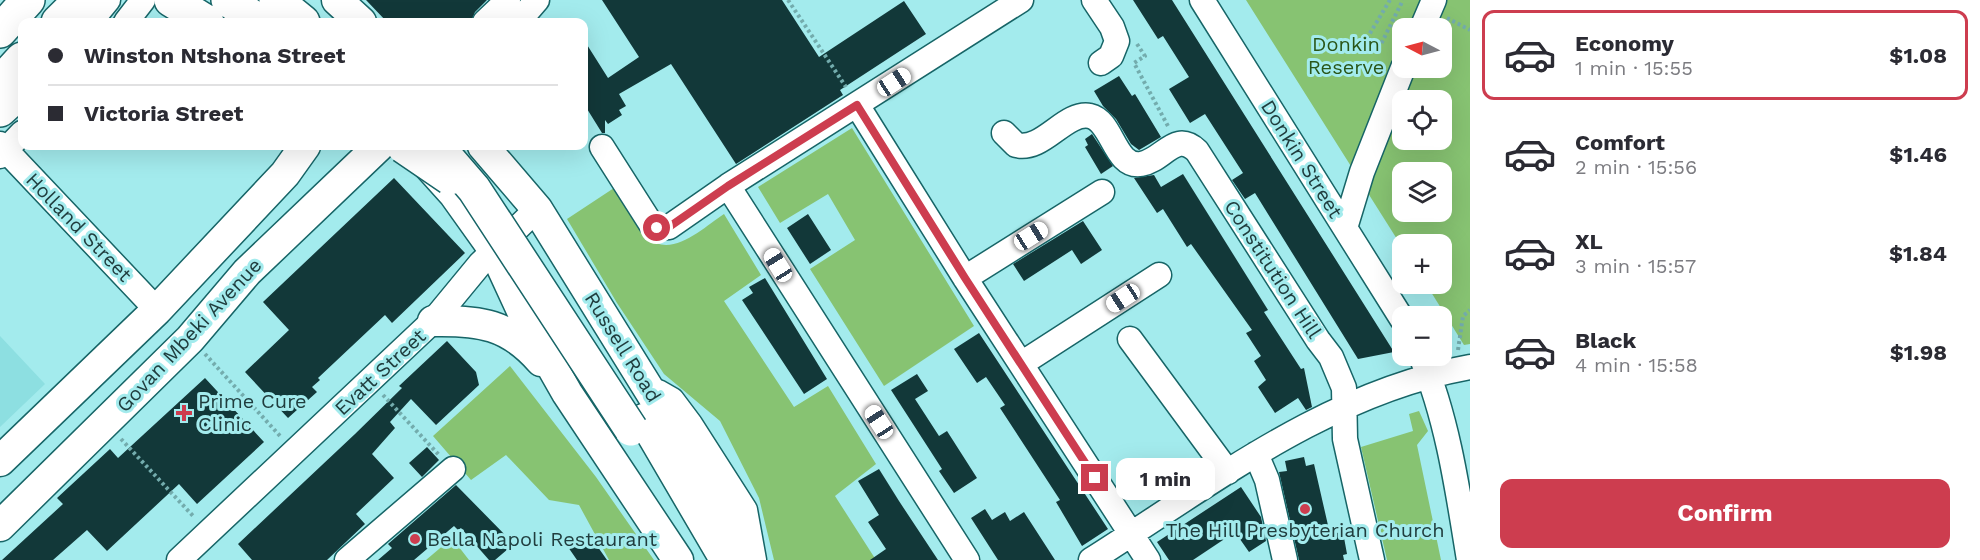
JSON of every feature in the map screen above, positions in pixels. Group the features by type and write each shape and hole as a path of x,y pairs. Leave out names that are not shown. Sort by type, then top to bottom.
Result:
{"highway":[{"path":"0,31 28,0"},
{"path":"171,0 200,18"},
{"path":"228,0 254,18"},
{"path":"253,0 278,18"},
{"path":"276,0 298,18"},
{"path":"299,0 320,18"},
{"path":"72,18 101,10"},
{"path":"0,83 18,63"},
{"path":"0,110 18,94"},
{"path":"419,150 448,176 495,235 638,425 709,560"},
{"path":"462,150 499,194 638,425 727,560"}],"main road":[{"path":"337,0 357,18"},
{"name":"Govan Mbeki Avenue","path":"0,461 157,310 285,174 302,150"},
{"name":"Govan Mbeki Avenue","path":"0,526 190,339 247,272 375,150"},
{"name":"Russell Road","path":"486,150 537,209 702,475 747,560"},
{"path":"495,235 530,328 567,393 678,560"},
{"path":"433,321 470,321 498,327 535,355 567,393"}],"street":[{"path":"129,18 143,0"},
{"path":"489,18 508,0"},
{"path":"521,18 537,0"},
{"path":"602,147 643,213 657,228 669,227 728,186 1021,0"},
{"path":"1094,0 1112,27 1117,41 1111,56 1101,63"},
{"name":"Donkin Street","path":"1202,0 1394,306"},
{"path":"1426,18 1434,0"},
{"path":"1346,228 1362,172 1399,78"},
{"path":"0,126 18,105"},
{"path":"857,105 965,278 1148,560"},
{"path":"1004,133 1016,145 1030,146 1074,120 1092,117 1099,120 1124,158 1139,164 1180,143"},
{"name":"Constitution Hill","path":"1180,143 1197,151 1331,357 1344,388 1345,439 1372,560"},
{"name":"Holland Street","path":"7,146 157,310"},
{"path":"728,186 967,560"},
{"path":"965,278 1102,192"},
{"name":"Evatt Street","path":"179,560 433,321 495,235 537,209"},
{"path":"1022,364 1159,275"},
{"path":"1130,339 1228,472"},
{"path":"1425,366 1459,495 1469,560"},
{"path":"1091,560 1256,454 1343,407 1425,366 1462,368"},
{"path":"646,384 672,400 745,510 754,560"},
{"path":"1256,454 1267,480 1285,560"},
{"path":"347,560 453,469"}],"path":[{"path":"788,0 857,105"},
{"path":"1389,0 1367,38 1366,46 1369,49 1372,50 1381,44 1403,0"},
{"path":"1138,45 1145,56 1134,63 1180,143"},
{"path":"1462,368 1463,316 1470,310"},
{"path":"226,376 294,452"},
{"path":"370,381 453,469"},
{"path":"106,423 208,533"}],"shaded area":[{"path":"0,336 45,384 0,427"}],"green space":[{"name":"Donkin Reserve","path":"1246,0 1470,0 1470,344 1464,345 1452,326 1452,306 1440,306 1432,294 1452,294 1452,234 1394,234"},
{"path":"852,128 974,326 884,386 810,269 855,240 828,194 780,223 758,187"},
{"path":"614,188 648,238 657,244 667,245 688,239 724,214 761,275 724,301 794,407 828,386 876,464 835,496 876,560 774,560 759,498 720,421 664,374 617,303 567,219"},
{"path":"510,366 596,477 654,560 609,560 579,505 549,500 506,455 471,480 433,436"},
{"path":"1419,411 1428,431 1417,445 1441,560 1387,560 1361,447 1413,431 1409,414"},
{"path":"452,538 469,560 426,560"}],"building":[{"path":"366,0 487,0 475,12 473,18 383,18"},
{"path":"602,0 782,0 819,57 904,1 926,34 840,90 843,95 736,164 671,64 619,94 626,106 619,110 622,115 608,124 605,120 605,133 602,133 588,110 588,46 608,78 639,57"},
{"path":"1133,0 1172,0 1392,349 1392,352 1358,359 1255,193 1245,199 1232,180 1243,173 1205,114 1190,123 1169,89 1189,77 1163,36 1158,39"},
{"path":"1119,76 1132,96 1135,94 1161,137 1139,150 1131,144 1116,119 1103,106 1094,91"},
{"path":"1092,134 1113,166 1101,174 1085,147 1088,145 1085,139"},
{"path":"1183,174 1268,310 1264,312 1301,369 1304,368 1312,407 1306,410 1298,398 1275,413 1258,387 1266,380 1254,361 1261,356 1246,333 1252,330 1191,244 1187,247 1163,209 1157,213 1134,178 1154,175 1161,187"},
{"path":"394,178 465,253 392,323 385,315 318,378 320,380 312,387 317,392 288,418 245,372 289,330 263,302"},
{"path":"808,214 831,250 810,264 787,228"},
{"path":"1083,221 1102,250 1081,264 1072,250 1024,281 1013,264"},
{"path":"765,278 827,379 804,394 742,300 753,293 749,287"},
{"path":"979,333 1108,529 1082,546 1056,502 1060,500 1000,408 1005,405 986,377 977,383 954,349"},
{"path":"447,341 476,372 479,385 436,425 411,399 390,422 395,428 372,454 394,478 356,514 365,524 327,560 252,560 238,544 355,434 402,388 399,386"},
{"path":"917,374 928,391 915,399 939,436 947,431 977,478 954,493 939,471 942,469 891,390"},
{"path":"205,378 264,442 197,504 179,484 107,551 87,530 53,560 2,560 63,504 57,498 110,449 118,458"},
{"path":"427,447 439,460 422,477 409,463"},
{"name":"The Hill Presbyterian Church","path":"1304,457 1306,466 1314,464 1330,534 1343,532 1347,554 1343,555 1344,560 1299,560 1279,472 1287,471 1285,461"},
{"path":"879,469 938,560 870,560 886,549 868,522 879,515 858,481"},
{"path":"456,485 514,544 495,560 489,560 461,528 458,530 454,526 414,560 378,560 392,548 388,544"},
{"path":"1241,487 1261,517 1266,541 1249,552 1235,532 1193,560 1169,560 1157,542"},
{"path":"985,509 992,520 1005,512 1010,521 1024,512 1055,560 998,560 971,518"},
{"path":"588,533 607,560 577,560 568,547"}],"place":[{"name":"Prime Cure Clinic","path":"184,413"},
{"name":"The Hill Presbyterian Church","path":"1305,509"},
{"name":"Bella Napoli Restaurant","path":"415,539"}],"route":[{"path":"657,228 669,227 728,186 857,105 965,278 1095,478"}]}
